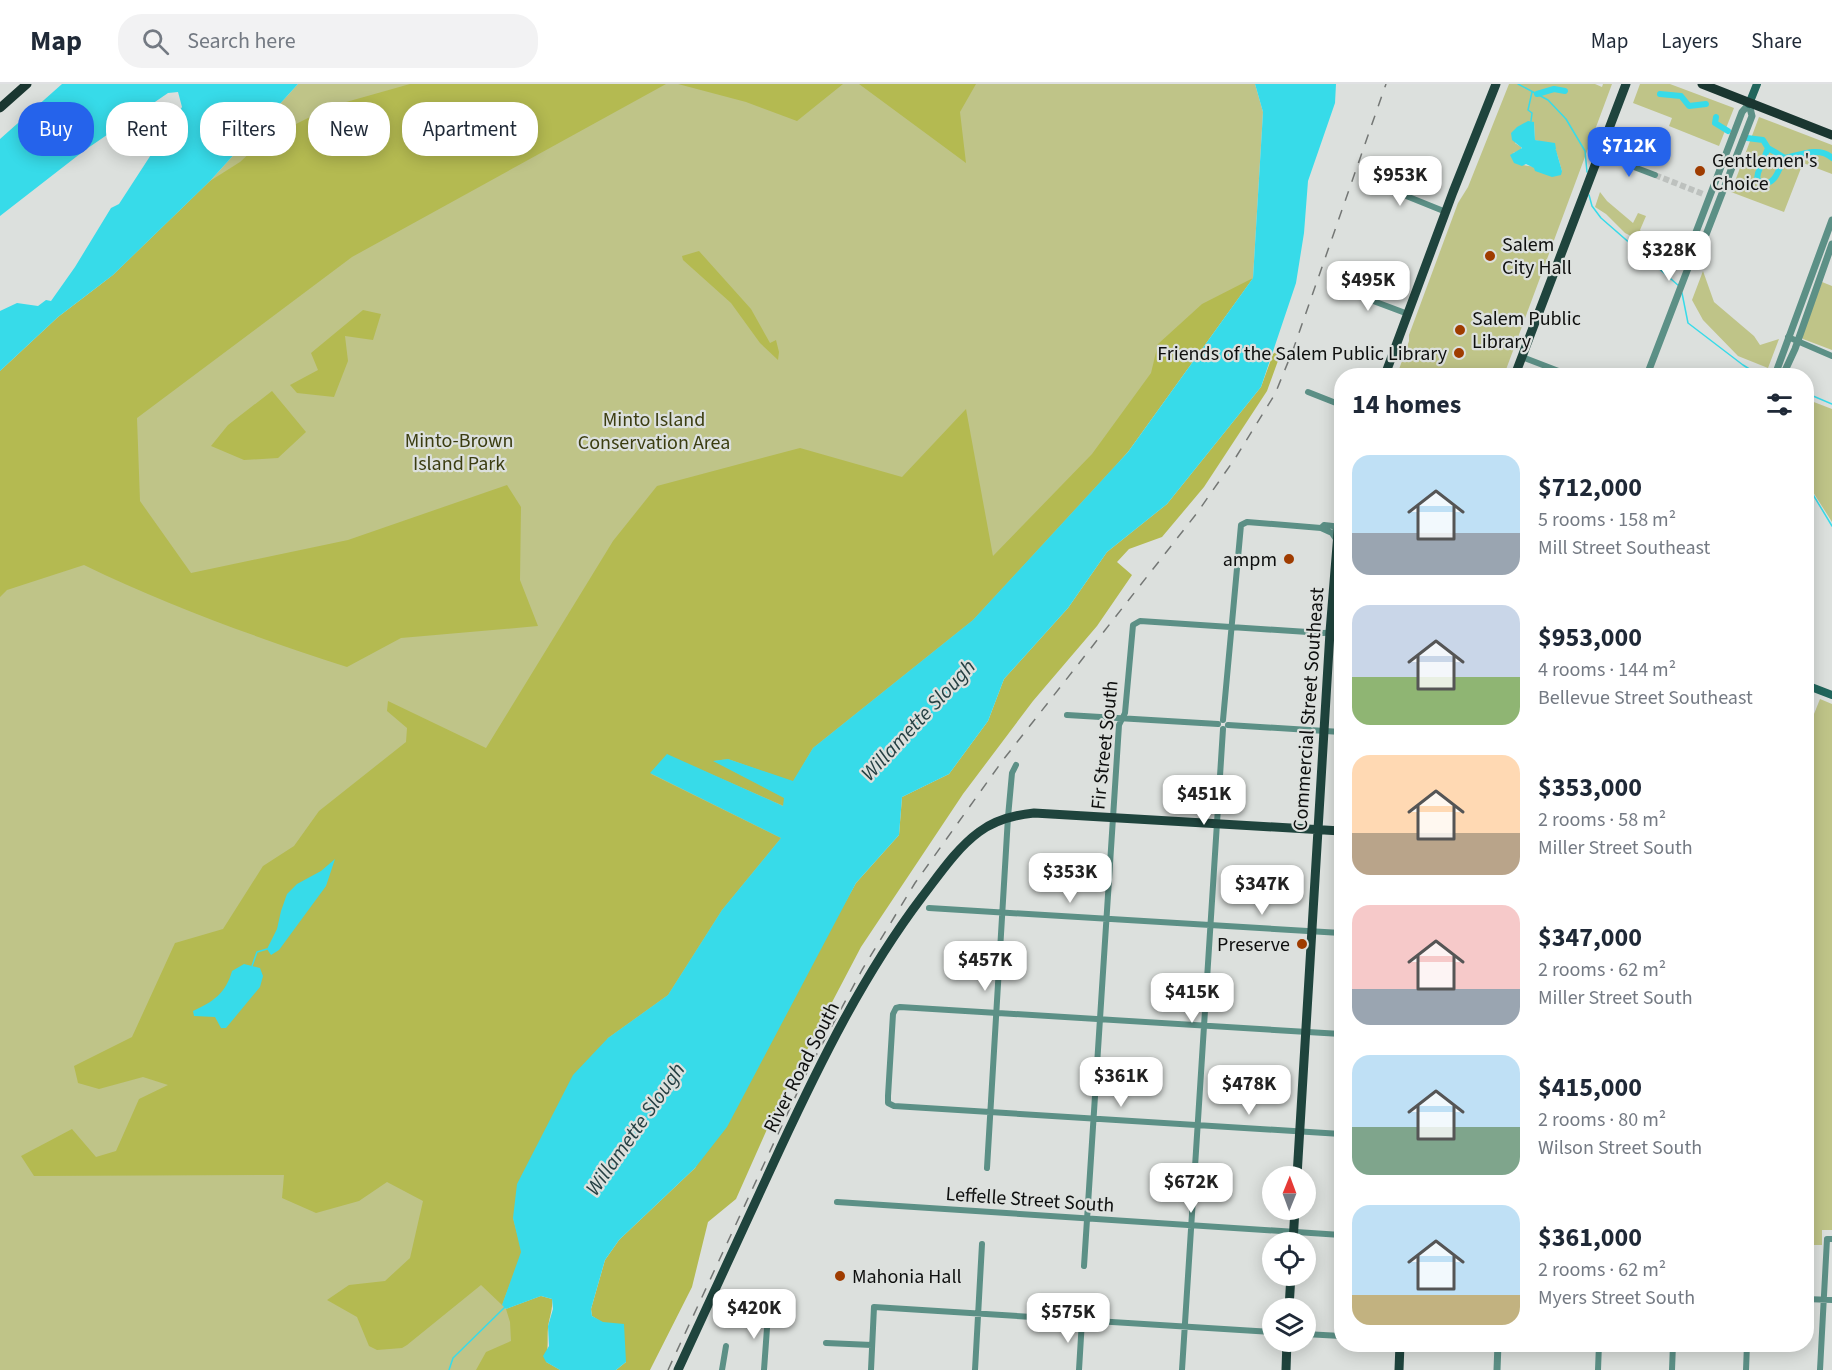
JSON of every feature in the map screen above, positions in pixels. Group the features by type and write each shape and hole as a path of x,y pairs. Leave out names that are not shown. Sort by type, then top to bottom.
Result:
{"highway":[{"path":"0,108 27,84"},
{"path":"1702,84 1832,135"}],"main road":[{"path":"1388,368 1496,84"},
{"path":"1518,368 1626,84"},
{"path":"1749,104 1757,84"},
{"name":"Commercial Street Southeast","path":"1298,1166 1334,582"},
{"path":"1814,688 1832,695"},
{"name":"River Road South","path":"678,1370 801,1104 861,989 904,920 959,850 983,829 1008,817 1034,813 1334,831"},
{"path":"1286,1370 1287,1352"},
{"path":"1399,1370 1400,1352"}],"street":[{"path":"1650,368 1692,257 1693,240 1707,195 1742,112 1749,104"},
{"path":"1692,257 1702,245 1752,116 1749,104"},
{"path":"1601,150 1612,159 1655,175"},
{"path":"1367,177 1384,187 1446,212"},
{"path":"1781,368 1788,337 1832,220"},
{"path":"1782,368 1798,342 1832,244"},
{"path":"1336,287 1407,314"},
{"path":"1788,337 1832,356"},
{"path":"1522,357 1551,368"},
{"path":"1308,392 1334,402"},
{"path":"1182,1370 1223,724 1242,523 1321,528 1324,525 1334,527"},
{"name":"Fir Street South","path":"1084,1266 1112,817 1119,725 1125,713 1132,628 1134,623 1140,621 1232,627"},
{"path":"1232,627 1334,632"},
{"path":"1067,715 1334,731"},
{"path":"987,1168 1008,817 1012,773 1016,765"},
{"path":"929,908 1334,932"},
{"path":"1334,1034 906,1006 896,1008 893,1014 888,1103 894,1106 990,1113 1334,1134"},
{"name":"Leffelle Street South","path":"837,1202 1190,1226 1262,1234"},
{"name":"Leffelle Street South","path":"1316,1236 1334,1235"},
{"path":"1820,1370 1828,1300 1830,1239"},
{"path":"975,1370 982,1244"},
{"path":"871,1370 874,1307 1262,1331"},
{"path":"764,1370 767,1328 771,1315"},
{"path":"1079,1370 1082,1320"},
{"path":"1316,1335 1334,1336"},
{"path":"826,1343 872,1345"},
{"path":"722,1370 726,1346"},
{"path":"1497,1370 1498,1352"},
{"path":"1598,1370 1599,1352"},
{"path":"1672,1370 1673,1352"},
{"path":"1746,1370 1747,1352"}],"green space":[{"name":"Minto-Brown Island Park","path":"298,84 1255,84 1263,112 1253,278 505,1307 506,1309 541,1296 546,1321 546,1362 560,1370 0,1370 0,371 113,275 233,156 296,156 296,102 282,102"},
{"path":"410,84 666,84 538,155 538,102 402,102 402,156 535,156 352,257 137,418 140,501 191,573 348,540 507,485 521,507 520,580 538,626 401,638 347,667 214,620 84,565 7,590 0,597 0,371 58,317 113,275 210,181 247,156 296,156 296,124 308,118 308,156 390,156 390,102 346,102"},
{"path":"678,84 843,84 797,121 746,102"},
{"path":"859,84 976,84 960,112 966,163"},
{"path":"1509,84 1595,84 1602,87 1603,84 1612,84 1507,368 1399,368 1409,335 1458,203 1468,187","holes":["1534,122 1535,140 1548,144 1555,150 1562,171 1523,165 1513,153 1521,150 1521,147 1515,143 1524,124"]},
{"path":"1640,84 1670,84 1734,108 1719,146 1669,126 1672,118 1633,103"},
{"path":"1759,117 1832,145 1832,174 1803,163 1784,212 1731,192"},
{"path":"1600,192 1633,223 1638,213 1646,216 1640,230 1651,246 1676,265 1672,275 1635,238 1625,233 1606,214 1595,207"},
{"path":"699,251 751,309 770,343 776,340 778,360 760,343 731,303 683,260 682,256"},
{"path":"1703,271 1714,302 1754,336 1760,345 1779,339 1768,368 1738,356 1703,320 1692,300"},
{"path":"1253,278 1128,452 973,620 813,748 793,782 728,759 714,761 785,798 784,806 667,755 651,774 781,838 722,910 668,995 608,1038 513,1218 522,1252 502,1305 481,1285 402,1348 377,1350 369,1346 357,1317 327,1300 349,1285 385,1281 410,1258 423,1201 387,1182 359,1201 316,1213 282,1198 284,1175 34,1176 21,1156 72,1129 96,1157 116,1151 139,1099 168,1085 143,1077 99,1089 78,1083 74,1066 132,1037 175,943 223,929 263,866 294,846 319,811 406,742 407,728 387,711 388,701 486,748 613,541 657,486 800,448 902,477 966,409 993,556 1092,454 1151,373 1158,344 1202,304"},
{"path":"1822,282 1832,286 1832,350 1803,339 1801,336"},
{"path":"363,310 381,314 373,340 345,336 348,361 334,397 297,393 290,385 318,370 311,353"},
{"path":"1283,347 1267,391 1204,487 1162,537 1129,549 1117,562 1132,575 1097,626 1033,701 963,794 861,947 776,1109 736,1199 708,1222 692,1287 650,1370 616,1370 626,1362 603,1323 592,1316 591,1309 605,1260 619,1240 695,1168 856,883 899,835 902,797 949,774 988,721 1004,679 1068,608 1107,552 1167,504 1261,387 1273,354"},
{"path":"272,391 306,432 278,458 244,460 211,446 228,425"},
{"path":"1814,402 1832,409 1832,522 1814,494"},
{"path":"1820,699 1832,704 1832,1230 1822,1230 1822,1245 1814,1245 1814,714"},
{"path":"541,1296 552,1299 546,1362 560,1370 476,1370 486,1352 511,1341 510,1322 506,1309"}],"water":[{"path":"62,84 298,84 282,102 200,102 200,156 233,156 113,275 58,317 0,371 0,311 17,303 38,306 46,300 51,301 111,208 119,204 150,156 188,156 188,102 181,102 178,92 168,93 155,102 106,102 106,136 94,144 94,102 42,102"},
{"path":"1255,84 1336,84 1335,103 1308,181 1304,233 1296,283 1261,387 1167,504 1107,552 1068,608 1004,679 988,721 949,774 902,797 899,835 856,883 727,1127 695,1168 619,1240 605,1260 591,1309 592,1316 603,1322 624,1324 626,1362 616,1370 560,1370 546,1362 543,1356 549,1346 548,1326 553,1309 552,1299 541,1296 506,1309 502,1305 521,1252 513,1218 517,1184 573,1075 608,1038 668,995 722,910 781,838 650,773 667,754 783,806 784,798 713,761 728,759 793,781 813,748 973,620 1128,452 1253,278 1263,112"},
{"path":"1528,121 1534,122 1535,140 1555,143 1561,175 1552,177 1535,171 1526,164 1522,166 1514,163 1510,155 1522,148 1512,140 1511,133"},
{"path":"18,123 18,156 77,156 0,216 0,139"},
{"path":"335,859 326,886 279,950 271,955 267,949 277,929 287,894 297,884 321,871"},
{"path":"244,964 260,968 263,976 260,987 226,1028 221,1028 215,1017 194,1016 193,1011 218,996 232,971"}],"waterway":[{"path":"1518,84 1548,100 1566,119 1585,151 1587,172"},
{"path":"1537,94 1554,89 1565,91"},
{"path":"1531,121 1532,113 1528,110 1532,92"},
{"path":"1660,94 1681,96 1689,106 1706,104"},
{"path":"1716,117 1715,123 1728,131"},
{"path":"1747,138 1763,140 1768,148 1757,179 1763,184 1774,178 1785,158 1816,152 1827,154 1832,158"},
{"path":"1768,148 1785,158"},
{"path":"1589,195 1592,206 1601,218 1679,286"},
{"path":"1682,293 1688,323 1748,368"},
{"path":"1814,396 1832,404"},
{"path":"1814,496 1832,526"},
{"path":"252,966 257,952 267,949"},
{"name":"Willamette Slough","path":"449,1370 453,1358 505,1307"}],"tunnel":[{"path":"1655,175 1703,194"}],"railway":[{"path":"668,1370 805,1076 862,970 915,883 1003,760 1197,513 1236,457 1275,394 1293,350 1386,84"}],"place":[{"name":"Gentlemen's Choice","path":"1700,171"},
{"name":"Salem City Hall","path":"1490,256"},
{"name":"Salem Public Library","path":"1460,330"},
{"name":"Friends of the Salem Public Library","path":"1459,353"},
{"name":"ampm","path":"1289,559"},
{"name":"Preserve","path":"1302,944"},
{"name":"Mahonia Hall","path":"840,1276"}],"park label":[{"name":"Minto Island Conservation Area","path":"654,430"}]}
